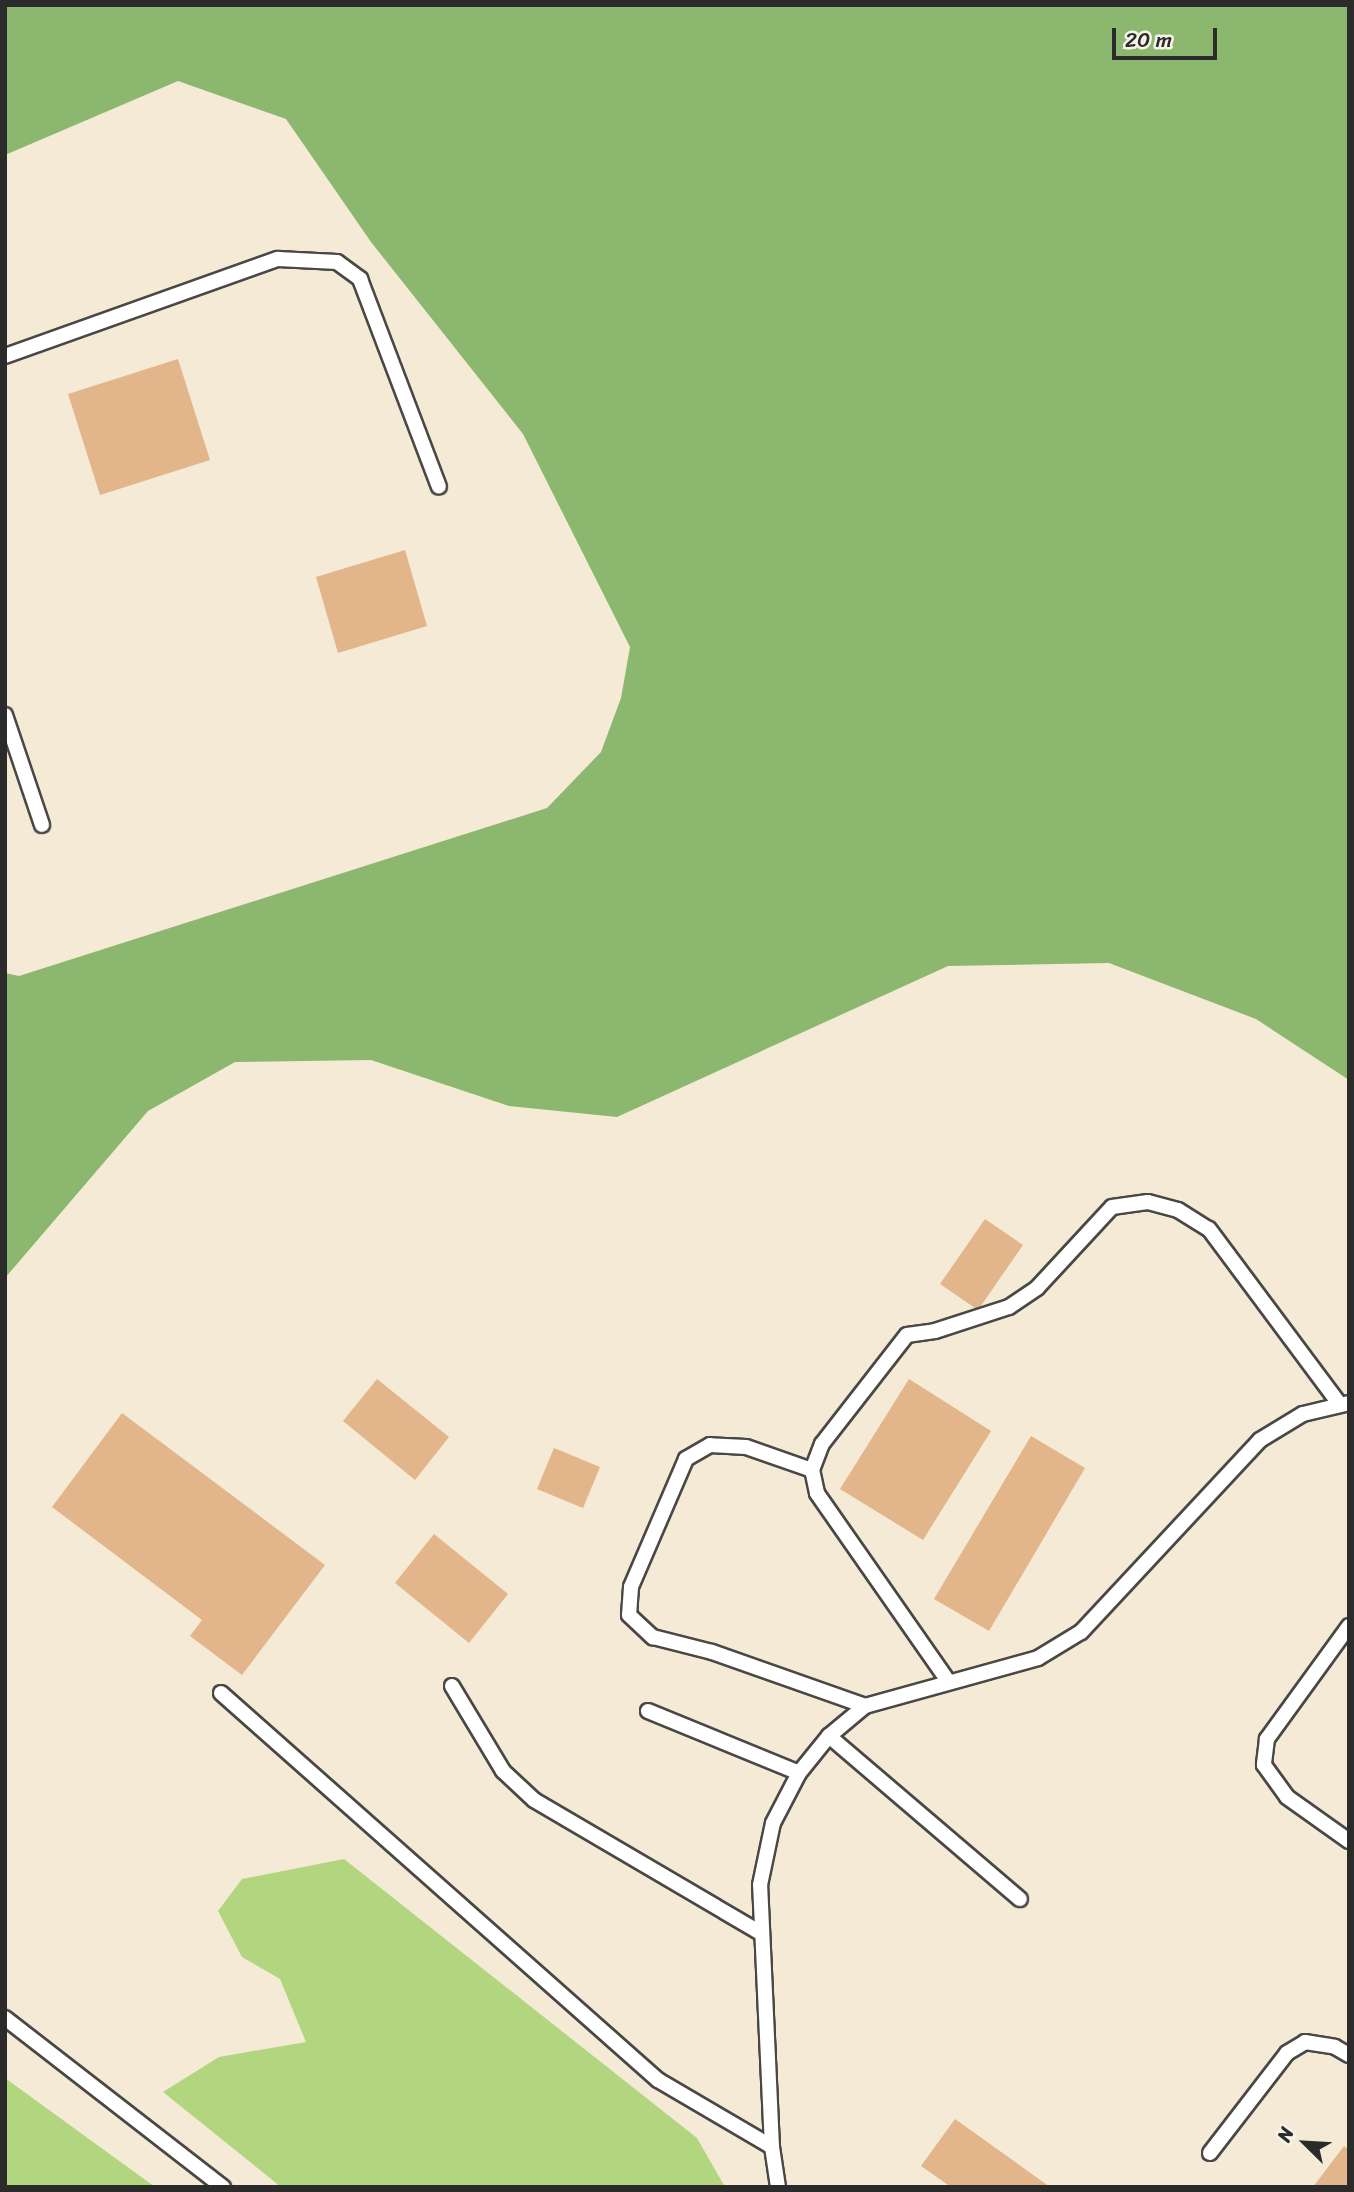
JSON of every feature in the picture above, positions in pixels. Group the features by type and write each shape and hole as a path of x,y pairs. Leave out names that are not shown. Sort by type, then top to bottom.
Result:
{"lane":[{"path":"5,356 278,259 337,261 360,279 439,487"},
{"path":"5,715 42,825"},
{"path":"778,2187 772,2147 760,1885 773,1823 799,1773 829,1736 865,1706 1038,1658 1081,1632 1260,1440 1303,1414 1345,1404 1209,1229 1178,1210 1147,1202 1112,1208 1037,1289 1009,1307 935,1331 907,1335 822,1444 812,1470 817,1493 948,1681"},
{"path":"812,1470 746,1447 710,1445 686,1459 631,1587 629,1615 653,1637 712,1652 865,1706"},
{"path":"1349,1626 1267,1739 1265,1765 1287,1797 1349,1841"},
{"path":"452,1686 503,1770 534,1800 761,1933"},
{"path":"221,1693 658,2080 772,2147"},
{"path":"648,1711 799,1773"},
{"path":"829,1736 1020,1899"},
{"path":"5,2018 223,2187"},
{"path":"1210,2152 1287,2053 1305,2042 1335,2047 1349,2055"}],"green space":[{"path":"5,5 1349,5 1349,1080 1256,1019 1109,963 948,966 617,1117 509,1106 371,1060 235,1062 148,1111 5,1278 5,973 19,976 547,808 601,752 621,698 630,647 523,434 371,242 286,119 178,81 5,155"},
{"path":"344,1859 697,2138 725,2187 281,2187 163,2092 219,2057 306,2042 280,1979 242,1957 218,1911 242,1879"},
{"path":"5,2078 155,2187 5,2187"}],"building":[{"path":"178,359 210,460 100,495 68,394"},
{"path":"405,550 427,626 338,653 316,577"},
{"path":"985,1219 1023,1245 978,1310 940,1284"},
{"path":"377,1379 449,1437 415,1480 343,1421"},
{"path":"909,1379 991,1431 923,1540 840,1489"},
{"path":"122,1413 325,1565 242,1675 190,1636 202,1620 52,1507"},
{"path":"1031,1436 1085,1468 989,1631 934,1599"},
{"path":"554,1448 600,1467 583,1508 537,1489"},
{"path":"434,1534 508,1594 469,1643 395,1583"},
{"path":"955,2119 1050,2187 951,2187 921,2166"},
{"path":"1344,2146 1349,2150 1349,2187 1313,2187"}]}
